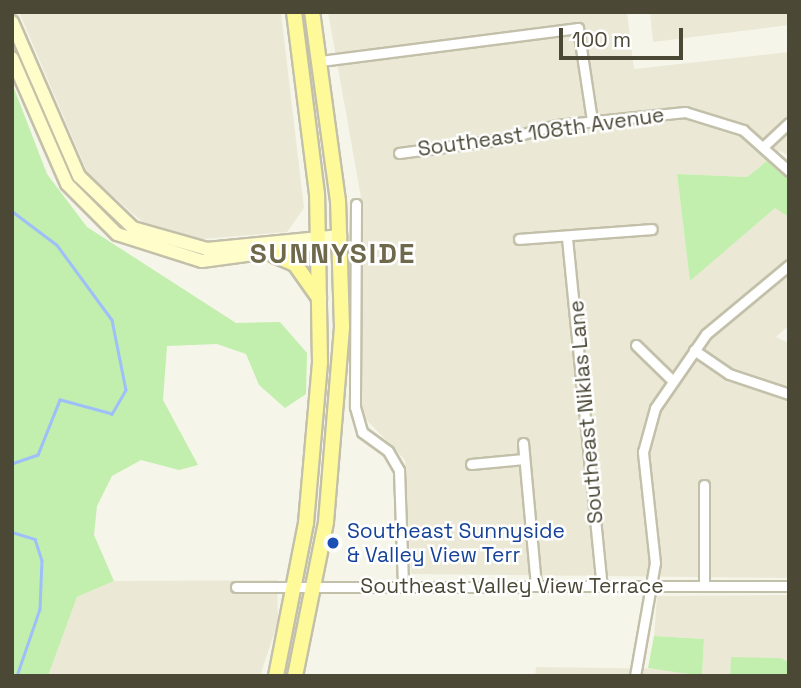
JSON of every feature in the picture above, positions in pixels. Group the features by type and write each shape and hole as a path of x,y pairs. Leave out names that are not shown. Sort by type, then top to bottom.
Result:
{"main road":[{"path":"295,676 315,587 338,418 340,239 321,61 312,12"},
{"path":"295,18 312,58 321,61"},
{"path":"276,676 296,587 314,458 321,300 319,241 295,18"},
{"path":"12,22 70,159 109,211 163,241 216,249 340,239"},
{"path":"12,58 57,165 97,219 149,249 202,261 274,255 319,241"},
{"path":"274,255 295,264 321,300"}],"street":[{"path":"321,61 579,28 592,121"},
{"name":"Southeast 108th Avenue","path":"399,153 592,121 700,113 731,123 789,171"},
{"path":"763,147 789,122"},
{"path":"356,204 355,407 362,432 388,451 400,470 403,587"},
{"path":"519,239 567,238 652,229"},
{"name":"Southeast Niklas Lane","path":"567,238 602,586"},
{"path":"635,676 652,586 655,544 643,452 671,379 694,350 789,265"},
{"path":"636,345 671,379"},
{"path":"694,350 737,377 789,394"},
{"path":"523,443 536,585"},
{"path":"471,464 524,458"},
{"path":"704,485 704,586"},
{"name":"Southeast Valley View Terrace","path":"236,587 789,586"}],"shaded area":[{"path":"19,12 281,12 304,208 287,232 191,240 148,227 88,174"},
{"path":"328,12 627,12 634,69 789,52 789,156 780,151 747,177 677,174 690,280 776,207 789,217 789,325 776,337 789,343 789,578 411,574 405,460 362,415 362,203"},
{"path":"650,12 789,12 789,25 653,42"},
{"path":"277,580 278,622 260,676 48,676 77,597 114,581"},
{"path":"789,595 789,662 731,657 730,676 702,676 704,639 654,636 657,596"},
{"path":"536,667 686,669 684,676 535,676"}],"green space":[{"path":"12,83 47,174 87,227 236,323 280,322 307,353 306,394 285,408 259,385 246,354 217,344 167,346 163,400 198,465 179,470 141,460 112,476 97,506 94,535 114,581 77,597 48,676 12,676"},
{"path":"767,161 789,179 789,217 775,208 690,281 677,174 747,177"},
{"path":"654,636 704,639 702,676 648,668"},
{"path":"731,657 780,658 789,662 789,676 730,676"}],"waterway":[{"path":"12,211 57,245 112,320 126,390 112,414 60,400 38,455 12,464"},
{"path":"12,532 35,539 42,560 40,609 17,676"}],"place":[{"name":"Southeast Sunnyside & Valley View Terr","path":"333,543"}],"district":[{"name":"SUNNYSIDE","path":"333,253"}]}
